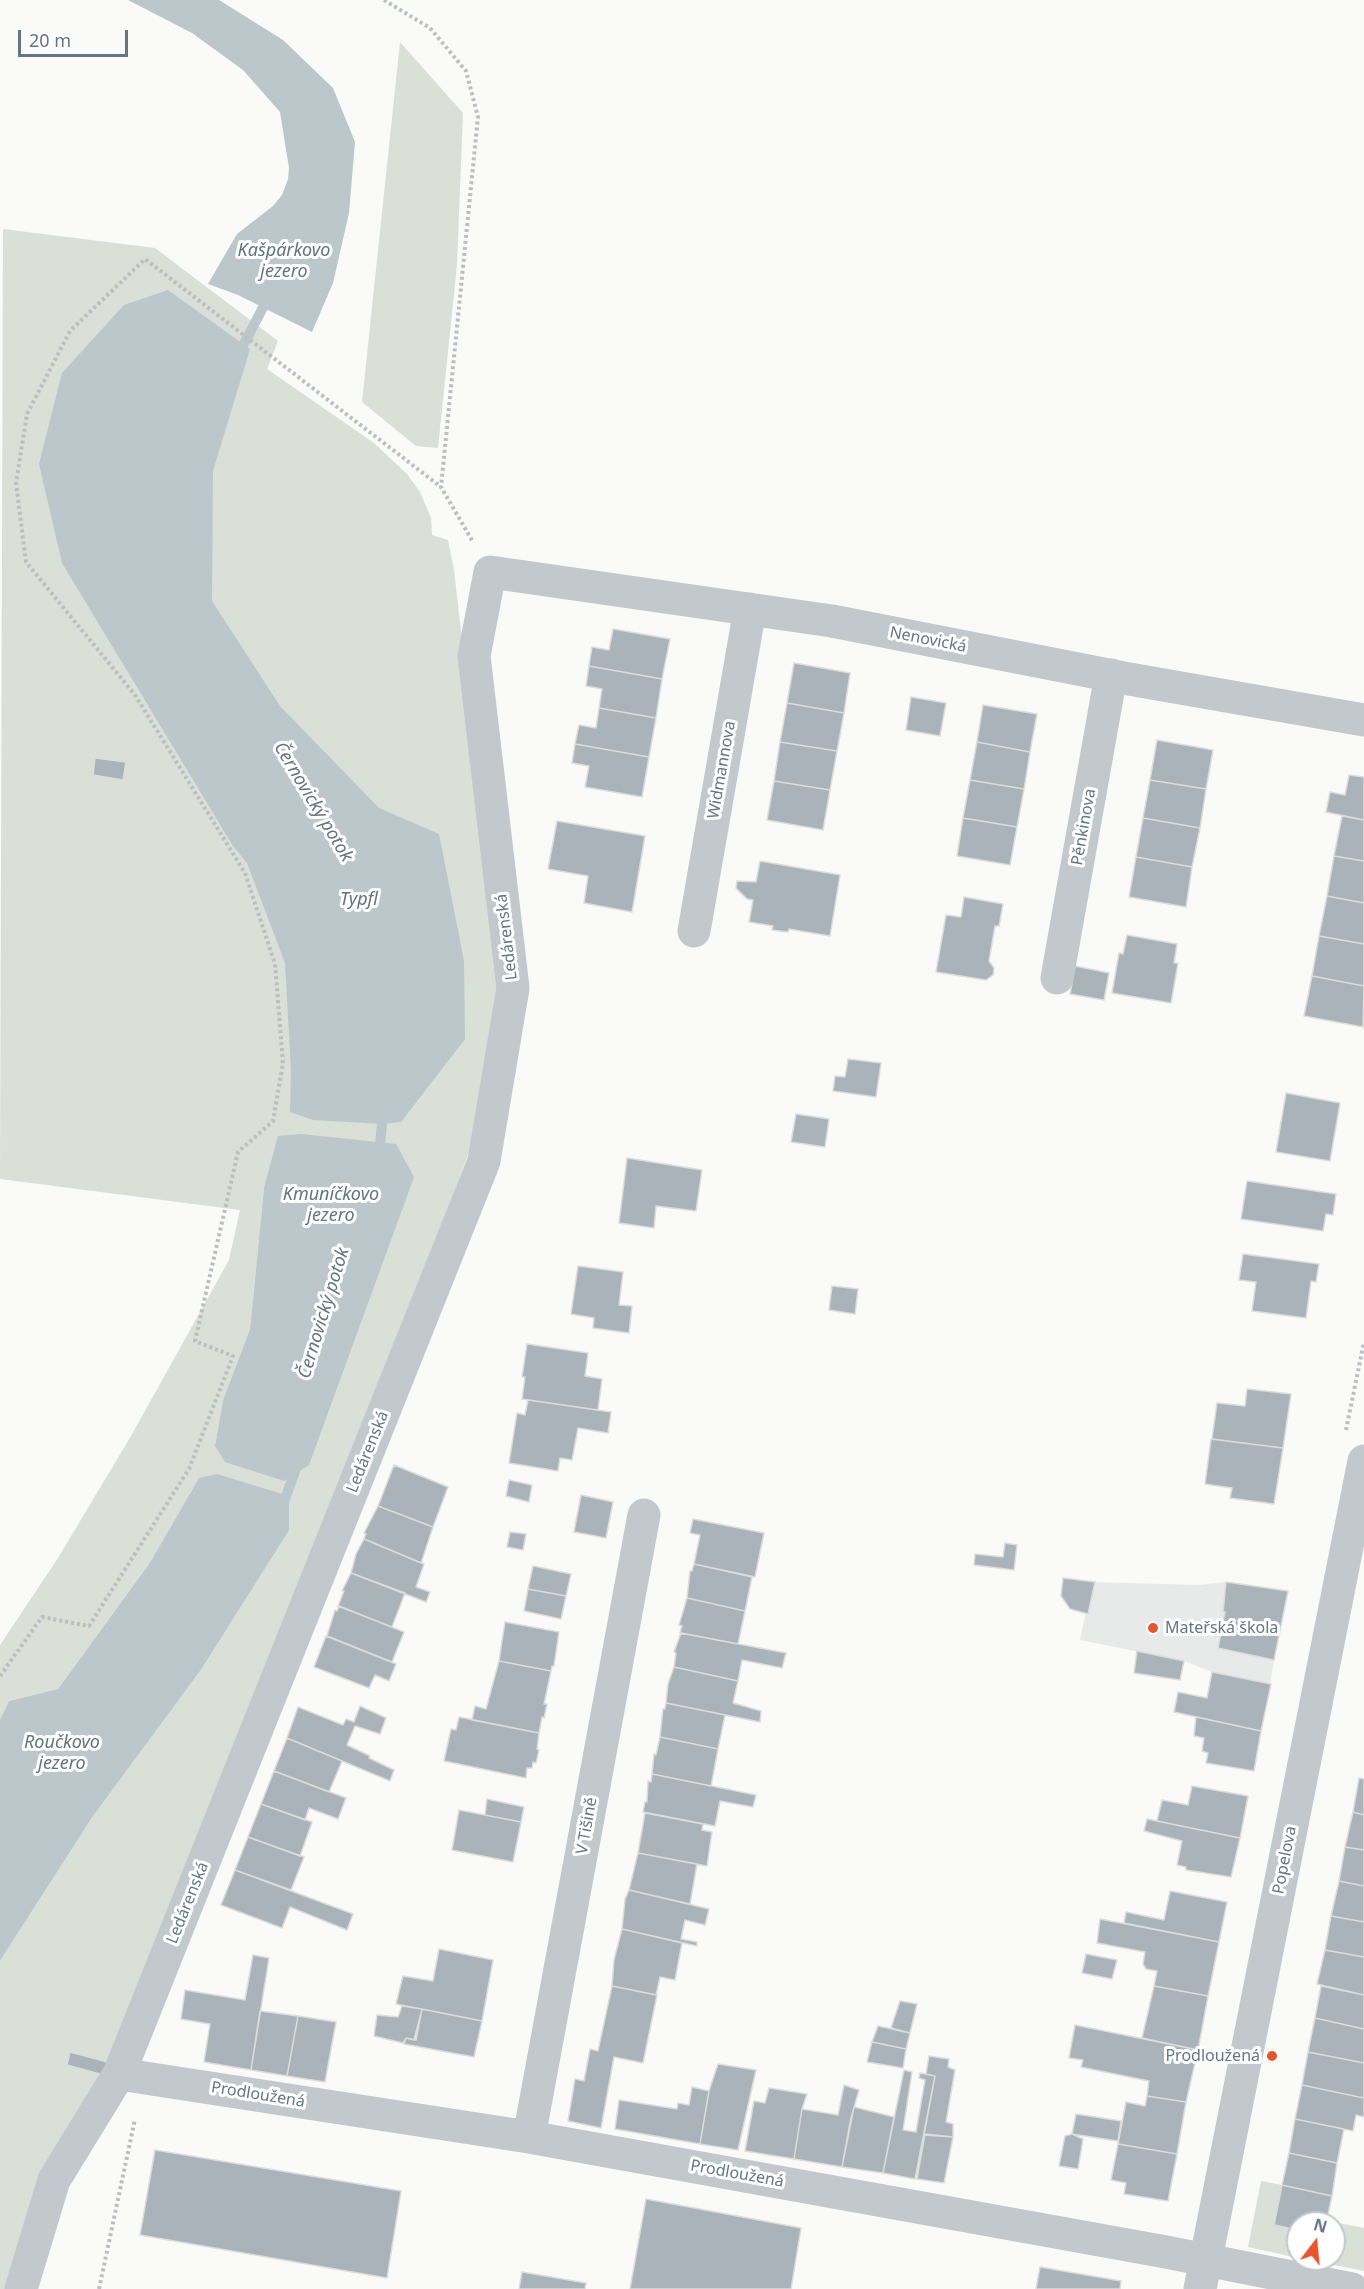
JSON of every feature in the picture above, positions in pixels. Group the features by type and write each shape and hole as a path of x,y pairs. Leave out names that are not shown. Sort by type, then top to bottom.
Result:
{"street":[{"name":"Nenovická","path":"490,572 832,621 1111,675 1364,720"},
{"name":"Ledárenská","path":"21,2289 54,2180 134,2076 484,1161 513,988 474,656 490,572"},
{"name":"Widmannova","path":"694,931 750,609"},
{"name":"Pěnkinova","path":"1058,978 1111,675"},
{"name":"Popelova","path":"1203,2274 1354,1559 1364,1461"},
{"name":"V Tišině","path":"529,2136 645,1515"},
{"name":"Prodloužená","path":"134,2076 529,2136 1203,2274 1352,2289"}],"path":[{"path":"384,0 430,28 466,71 478,117 441,487"},
{"path":"0,1676 42,1617 89,1626 189,1469 233,1356 195,1341 235,1163 238,1152 273,1121 282,1063 275,964 245,873 135,695 26,562 16,483 27,414 70,332 145,259 441,487 490,572"},
{"path":"99,2289 134,2123 134,2076"}],"shaded area":[{"path":"400,42 463,113 457,265 438,448 416,446 362,402"},
{"path":"3,229 155,248 278,341 267,369 374,443 407,474 420,492 431,518 432,535 448,540 454,570 501,977 492,1091 298,1608 130,2021 8,2289 0,2289 0,1961 93,1816 134,1759 199,1478 149,1564 58,1689 9,1701 0,1720 0,1645 58,1558 131,1436 229,1260 240,1210 0,1179","holes":["323,1135 215,1446 223,1400 250,1329 264,1188"]},
{"name":"Mateřská škola","path":"1092,1582 1199,1585 1226,1582 1224,1609 1226,1616 1218,1648 1274,1660 1270,1684 1212,1672 1184,1661 1080,1640"},
{"path":"1261,2181 1282,2185 1291,2211 1286,2211 1286,2255 1248,2247"},
{"path":"1346,2225 1364,2228 1364,2271 1346,2267"}],"water":[{"name":"Kašpárkovo jezero","path":"128,0 219,0 283,40 333,88 355,142 349,213 333,283 312,332 238,295 208,284 237,234 273,206 282,195 289,168 280,112 243,70 192,33"},
{"name":"Typfl","path":"168,290 250,349 213,471 212,601 280,706 379,808 439,834 464,961 465,1039 401,1122 382,1124 313,1120 290,1112 291,1070 285,963 247,863 233,846 62,563 39,464 62,373 124,305"},
{"name":"Kmuníčkovo jezero","path":"301,1134 396,1144 414,1177 309,1465 284,1481 225,1462 215,1446 223,1400 250,1329 264,1188 278,1136"},
{"name":"Roučkovo jezero","path":"217,1474 289,1496 289,1530 202,1668 93,1816 0,1961 0,1720 9,1701 58,1689 149,1564 199,1478"}],"building":[{"path":"613,629 670,639 662,679 589,666 592,647 609,650"},
{"path":"794,663 850,673 844,713 787,703"},
{"path":"589,666 662,679 656,718 599,708 602,689 586,686"},
{"path":"911,697 946,703 940,736 906,730"},
{"path":"787,703 844,713 837,751 780,742"},
{"path":"983,705 1037,714 1030,752 977,742"},
{"path":"599,708 656,718 649,757 575,744 579,725 596,728"},
{"path":"1157,740 1213,750 1206,789 1150,780"},
{"path":"780,742 837,751 830,790 774,781"},
{"path":"977,742 1030,752 1024,789 970,780"},
{"path":"575,744 649,757 642,797 585,787 589,766 572,763"},
{"path":"95,758 126,762 123,780 93,775"},
{"path":"1349,775 1364,777 1364,820 1326,812 1330,792 1345,795"},
{"path":"970,780 1024,789 1017,827 963,818"},
{"path":"1150,780 1206,789 1200,828 1143,818"},
{"path":"774,781 830,790 823,830 767,820"},
{"path":"1342,816 1364,820 1364,861 1334,856"},
{"path":"963,818 1017,827 1010,865 957,856"},
{"path":"1143,818 1200,828 1192,867 1136,857"},
{"path":"557,821 645,836 632,912 584,903 588,876 548,869"},
{"path":"1334,856 1364,861 1364,903 1327,896"},
{"path":"1136,857 1192,867 1186,907 1129,897"},
{"path":"760,861 840,875 830,936 789,929 788,932 772,930 773,926 749,922 753,900 747,899 736,888 737,881 756,882"},
{"path":"1327,896 1364,903 1364,944 1319,936"},
{"path":"964,897 1003,904 999,926 995,926 989,961 994,968 993,975 986,980 936,972 946,915 961,917"},
{"path":"1127,935 1177,944 1174,963 1178,963 1171,1003 1112,993 1119,953 1123,954"},
{"path":"1319,936 1364,944 1364,986 1312,976"},
{"path":"1075,966 1109,973 1104,1000 1070,994"},
{"path":"1312,976 1364,986 1363,1027 1304,1016"},
{"path":"848,1059 881,1063 876,1097 833,1091 835,1076 845,1077"},
{"path":"1286,1093 1340,1103 1330,1161 1276,1152"},
{"path":"796,1114 829,1119 825,1147 791,1142"},
{"path":"627,1158 702,1170 696,1211 656,1206 654,1228 619,1223"},
{"path":"1247,1181 1336,1194 1333,1215 1326,1214 1323,1231 1241,1219"},
{"path":"1243,1254 1319,1264 1316,1282 1311,1281 1306,1318 1252,1311 1256,1282 1239,1280"},
{"path":"578,1266 623,1272 619,1305 632,1306 629,1333 593,1328 594,1318 571,1314"},
{"path":"832,1286 858,1289 855,1314 829,1310"},
{"path":"527,1344 588,1353 585,1376 602,1379 598,1410 522,1399 525,1377 522,1377"},
{"path":"1247,1389 1291,1394 1283,1448 1212,1439 1217,1403 1245,1406"},
{"path":"528,1400 611,1412 608,1433 578,1428 572,1460 560,1458 558,1471 509,1463 517,1413 525,1415"},
{"path":"1211,1439 1283,1448 1274,1504 1230,1498 1232,1488 1205,1484"},
{"path":"394,1465 448,1487 433,1527 378,1506"},
{"path":"509,1480 532,1485 529,1502 506,1496"},
{"path":"581,1495 613,1502 606,1538 574,1532"},
{"path":"378,1506 433,1527 421,1563 364,1539 366,1534 364,1533"},
{"path":"693,1519 764,1533 755,1577 694,1564 700,1535 690,1533"},
{"path":"510,1532 526,1534 523,1550 507,1547"},
{"path":"364,1539 424,1564 416,1587 430,1592 426,1602 351,1573 356,1554"},
{"path":"1005,1543 1017,1545 1014,1570 974,1565 975,1554 1003,1557"},
{"path":"694,1564 752,1577 745,1611 687,1598 690,1571"},
{"path":"533,1566 571,1574 566,1596 528,1589"},
{"path":"351,1573 405,1593 392,1627 338,1606"},
{"path":"1063,1578 1095,1582 1088,1614 1070,1609 1061,1596"},
{"path":"1226,1582 1288,1591 1274,1660 1218,1648 1225,1612 1223,1612"},
{"path":"528,1589 566,1596 561,1619 524,1611"},
{"path":"687,1598 745,1611 738,1644 680,1633 682,1626 679,1625"},
{"path":"339,1606 404,1632 392,1662 327,1636 335,1610 337,1611"},
{"path":"505,1622 559,1632 554,1666 551,1671 499,1661"},
{"path":"681,1633 786,1653 782,1668 742,1660 738,1681 674,1667 676,1653 674,1652"},
{"path":"326,1636 396,1664 389,1681 375,1675 369,1688 314,1667"},
{"path":"1137,1651 1184,1661 1180,1680 1134,1673"},
{"path":"499,1661 551,1671 544,1704 547,1704 539,1733 472,1720 475,1706 486,1709"},
{"path":"674,1667 738,1681 733,1703 761,1711 760,1722 666,1703 668,1684"},
{"path":"1212,1672 1271,1684 1261,1731 1174,1712 1178,1692 1207,1698"},
{"path":"666,1703 725,1715 718,1749 660,1737 663,1709"},
{"path":"360,1706 386,1718 380,1734 355,1726 347,1745 394,1770 390,1781 287,1738 298,1707 343,1725 346,1719 354,1722"},
{"path":"459,1717 539,1733 536,1763 533,1762 532,1768 527,1768 526,1778 444,1761 451,1729 456,1730"},
{"path":"1196,1717 1261,1731 1254,1771 1206,1763 1208,1753 1202,1751 1204,1738 1194,1736"},
{"path":"660,1737 718,1749 711,1786 652,1774 654,1754 656,1755"},
{"path":"287,1738 342,1761 329,1792 274,1771"},
{"path":"274,1771 346,1798 338,1819 309,1808 305,1820 261,1804"},
{"path":"652,1774 756,1795 753,1807 720,1801 715,1826 643,1812 645,1802 647,1802 648,1781 651,1782"},
{"path":"1359,1778 1364,1779 1364,1815 1353,1812"},
{"path":"1192,1786 1248,1796 1240,1838 1157,1821 1162,1800 1188,1805"},
{"path":"487,1799 524,1807 521,1822 485,1815"},
{"path":"261,1804 312,1822 300,1856 248,1837"},
{"path":"459,1810 521,1822 513,1862 452,1850"},
{"path":"1353,1812 1364,1815 1364,1850 1345,1847"},
{"path":"645,1813 703,1824 702,1830 712,1832 707,1866 638,1853"},
{"path":"1147,1819 1240,1838 1231,1877 1186,1870 1186,1867 1177,1865 1182,1841 1144,1831"},
{"path":"248,1837 304,1857 291,1890 235,1870"},
{"path":"1345,1847 1364,1850 1364,1886 1339,1881"},
{"path":"638,1853 697,1864 690,1904 629,1890"},
{"path":"235,1870 353,1914 347,1930 290,1907 282,1928 221,1905"},
{"path":"1339,1881 1364,1886 1364,1922 1331,1916"},
{"path":"629,1890 709,1909 705,1925 685,1920 681,1939 697,1942 697,1946 622,1929 625,1899"},
{"path":"1170,1891 1227,1902 1219,1942 1124,1923 1126,1912 1164,1920"},
{"path":"1331,1916 1364,1922 1364,1957 1325,1950"},
{"path":"1100,1919 1219,1942 1208,1996 1154,1986 1157,1971 1146,1969 1143,1964 1145,1952 1097,1943"},
{"path":"622,1929 682,1943 675,1980 660,1977 656,1995 612,1986 614,1960"},
{"path":"439,1949 493,1960 482,2021 396,2004 403,1976 433,1981"},
{"path":"1325,1950 1364,1957 1364,1995 1317,1984"},
{"path":"1086,1954 1117,1960 1112,1979 1082,1973"},
{"path":"253,1955 269,1958 251,2070 204,2062 210,2024 181,2019 185,1990 245,2000"},
{"path":"612,1986 657,1995 643,2063 614,2057 601,2128 568,2121 575,2079 584,2081 590,2049 598,2051"},
{"path":"1154,1986 1208,1996 1198,2050 1142,2038"},
{"path":"1321,1986 1364,1995 1364,2029 1315,2018"},
{"path":"900,2001 917,2004 910,2033 891,2028"},
{"path":"402,2006 422,2009 414,2040 406,2038 403,2043 374,2036 377,2015 398,2017"},
{"path":"422,2009 482,2021 474,2057 404,2044 406,2038 416,2040"},
{"path":"260,2011 298,2016 287,2076 251,2070"},
{"path":"298,2016 336,2022 325,2082 287,2076"},
{"path":"1315,2018 1364,2029 1364,2063 1308,2052"},
{"path":"1075,2025 1198,2050 1186,2102 1147,2096 1149,2081 1081,2067 1083,2060 1069,2058"},
{"path":"878,2026 910,2033 906,2049 872,2042"},
{"path":"872,2042 906,2049 903,2068 867,2062"},
{"path":"70,2052 111,2063 107,2076 67,2065"},
{"path":"1308,2052 1364,2063 1364,2098 1302,2085"},
{"path":"929,2056 949,2059 948,2067 955,2070 946,2122 953,2124 953,2137 924,2135 935,2076 926,2074"},
{"path":"718,2064 756,2070 738,2150 700,2144 709,2091"},
{"path":"904,2070 912,2072 903,2130 916,2132 925,2080 919,2078 920,2073 935,2076 915,2179 883,2173"},
{"path":"844,2085 859,2090 842,2167 794,2159 802,2109 838,2115"},
{"path":"1302,2085 1364,2098 1364,2117 1356,2115 1353,2131 1295,2119"},
{"path":"692,2087 709,2091 700,2144 615,2129 619,2100 677,2109 678,2103 689,2105"},
{"path":"769,2088 807,2094 802,2109 794,2159 745,2151 754,2101 765,2103"},
{"path":"1147,2096 1186,2102 1177,2154 1118,2144 1126,2102 1145,2106"},
{"path":"854,2107 894,2117 883,2173 842,2167"},
{"path":"1076,2114 1121,2121 1118,2141 1072,2134"},
{"path":"1295,2119 1344,2129 1337,2163 1289,2153"},
{"path":"925,2134 953,2137 944,2183 917,2179"},
{"path":"1072,2134 1083,2139 1078,2169 1059,2166 1065,2136"},
{"path":"1118,2144 1177,2154 1168,2201 1124,2194 1126,2183 1111,2180"},
{"path":"155,2150 401,2191 387,2278 140,2235"},
{"path":"1289,2153 1337,2163 1332,2196 1282,2185"},
{"path":"1282,2185 1332,2196 1329,2211 1286,2211 1286,2228 1274,2225"},
{"path":"646,2199 801,2228 791,2289 630,2289"},
{"path":"1040,2267 1121,2281 1120,2289 1036,2289"},
{"path":"522,2272 586,2283 585,2289 519,2289"}],"waterway":[{"name":"Černovický potok","path":"237,357 269,296"},
{"name":"Černovický potok","path":"379,1156 383,1112"},
{"name":"Černovický potok","path":"278,1505 285,1499 298,1463"}],"place":[{"name":"Mateřská škola","path":"1153,1628"},
{"name":"Prodloužená","path":"1272,2056"}]}
